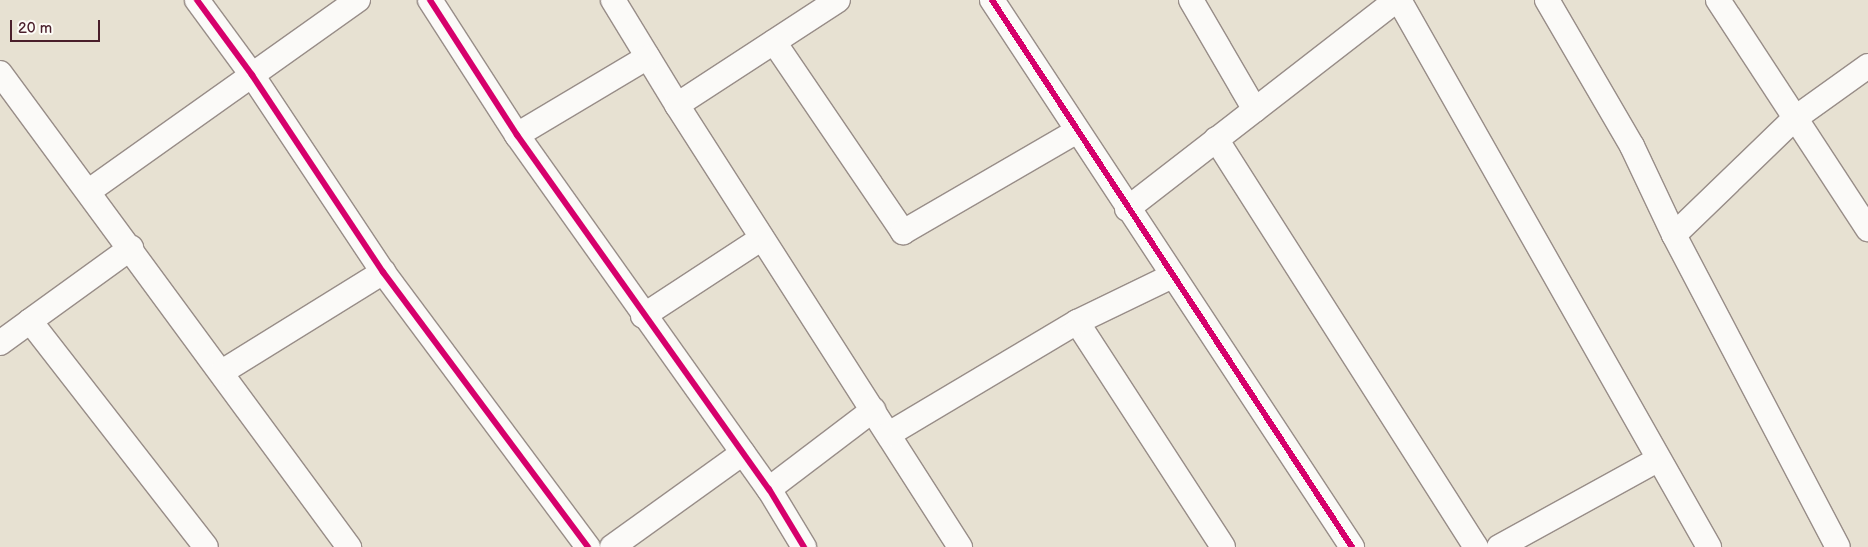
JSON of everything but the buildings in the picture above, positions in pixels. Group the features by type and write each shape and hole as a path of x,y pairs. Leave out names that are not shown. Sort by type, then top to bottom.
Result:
{"street":[{"path":"197,0 252,75 383,272 588,547"},
{"path":"89,191 358,0"},
{"path":"430,0 517,135 643,316 769,489 804,547"},
{"path":"613,0 676,105 960,547"},
{"path":"676,105 838,0"},
{"path":"992,0 1127,209 1352,547"},
{"path":"1191,0 1254,110"},
{"path":"1127,209 1397,0 1708,547"},
{"path":"1547,0 1632,146 1674,235 1838,547"},
{"path":"1718,0 1794,119 1868,229"},
{"path":"774,42 903,232 1077,131"},
{"path":"517,135 648,57"},
{"path":"1674,235 1794,119 1868,66"},
{"path":"0,73 89,191 349,547"},
{"path":"1216,139 1476,547"},
{"path":"643,316 762,238"},
{"path":"0,343 130,248"},
{"path":"222,372 383,272"},
{"path":"889,434 1077,322 1172,276"},
{"path":"30,321 206,547"},
{"path":"1077,322 1223,547"},
{"path":"769,489 873,410"},
{"path":"612,547 743,453"},
{"path":"1499,547 1657,460"}],"cycle path":[{"path":"197,0 252,75 383,272 588,547"},
{"path":"430,0 517,135 769,489 804,547"},
{"path":"992,0 1352,547"}]}
